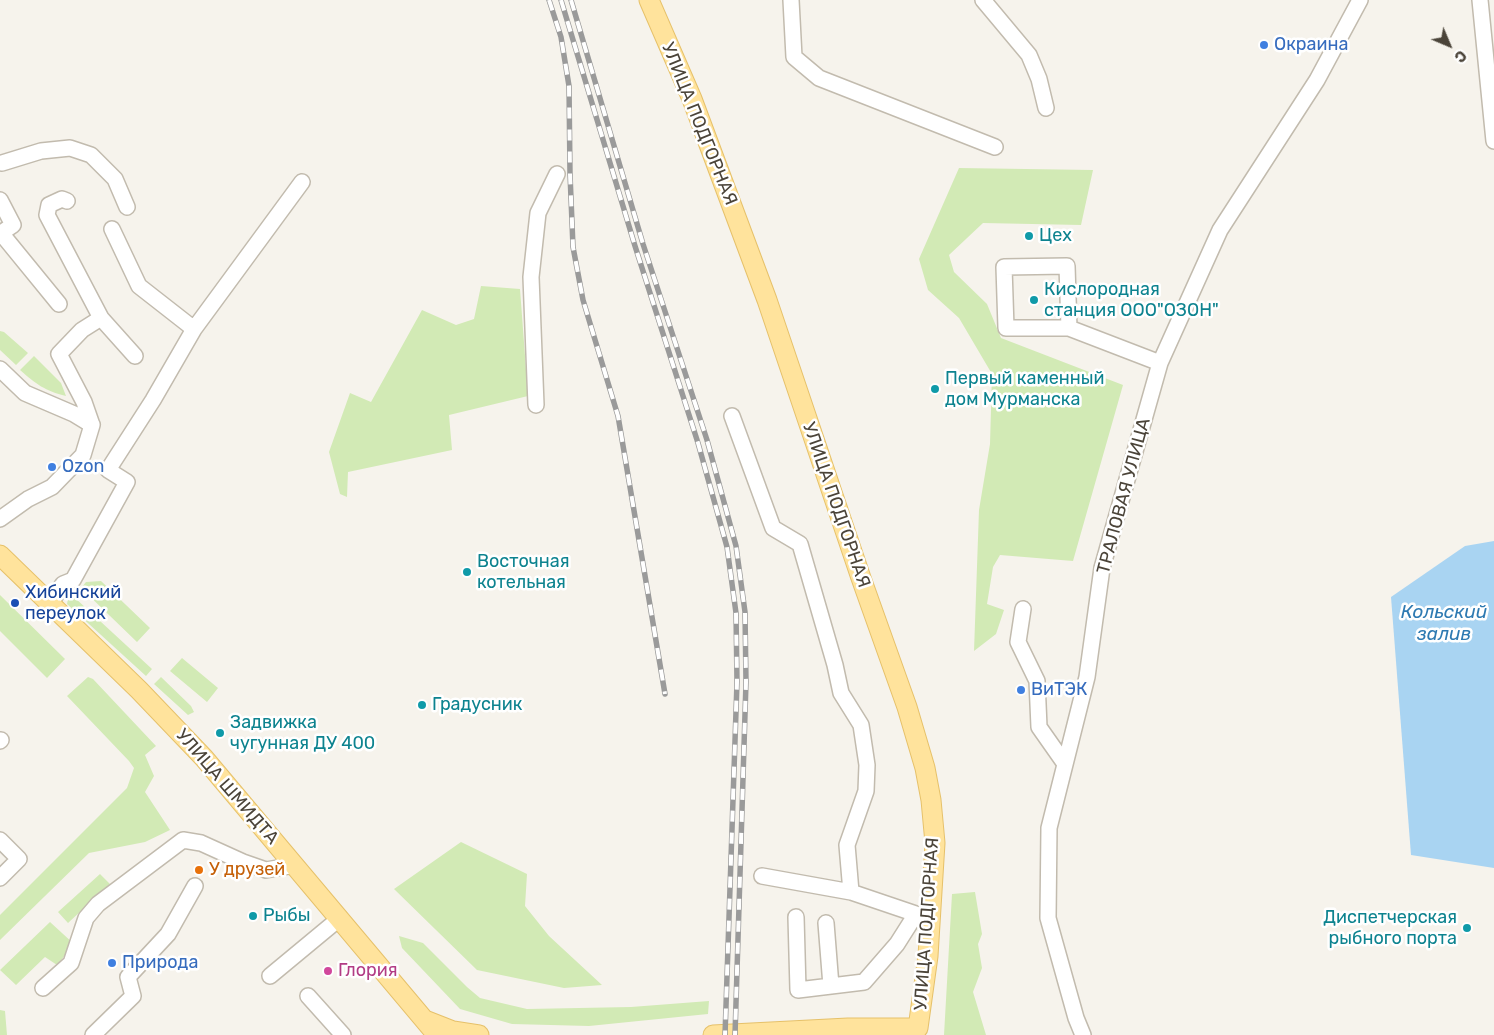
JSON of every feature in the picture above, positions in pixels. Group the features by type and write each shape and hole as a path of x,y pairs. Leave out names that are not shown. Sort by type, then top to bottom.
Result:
{"main road":[{"name":"УЛИЦА ПОДГОРНАЯ","path":"649,0 692,99 767,300 861,578 907,707 925,768 931,800 935,843 923,915 928,956 919,1032"},
{"name":"УЛИЦА ШМИДТА","path":"0,555 139,690 204,758 437,1035"},
{"path":"425,1020 453,1031 479,1035"},
{"path":"714,1035 848,1028 919,1032"}],"street":[{"path":"791,0 794,57 819,78 994,147"},
{"path":"983,0 1029,54 1039,79 1046,108"},
{"name":"ТРАЛОВАЯ УЛИЦА","path":"1083,1035 1076,1018 1048,918 1048,828 1087,677 1102,568 1160,363 1220,230 1317,80 1360,0"},
{"path":"1480,0 1494,141"},
{"path":"1,162 41,151 70,148 91,156 115,179 127,207"},
{"path":"536,405 530,277 538,213 557,174"},
{"path":"50,604 63,584 73,580 127,482 108,470 153,400 194,329 302,182"},
{"path":"66,201 62,199 49,205 47,215 101,318 135,356"},
{"path":"0,200 13,225 0,234 59,304"},
{"path":"112,229 138,286 194,329"},
{"path":"1069,328 1067,266 1004,267 1006,328 1069,328 1160,363"},
{"path":"0,519 28,499 52,487 83,455 92,425 84,402 59,354 82,330 101,318"},
{"path":"0,369 24,393 74,414 92,425"},
{"path":"732,416 772,528 800,544 835,665 841,693 861,725 867,765 866,791 846,845 851,892"},
{"path":"1023,610 1018,642 1037,682 1038,727 1065,764"},
{"path":"0,840 19,859 0,878"},
{"path":"43,988 71,963 86,918 98,904 183,840 201,843 266,870 295,865"},
{"path":"762,876 851,892 923,915 864,982 798,990 796,917"},
{"path":"93,1035 133,996 128,977 168,934 194,886"},
{"path":"270,976 340,918"},
{"path":"826,923 831,986"},
{"path":"308,996 343,1035"}],"green space":[{"path":"959,168 1093,170 1081,225 983,223 949,255 954,272 987,304 1001,338 1123,385 1073,561 1000,555 993,567 987,604 1004,610 996,634 974,651 979,510 990,444 992,374 959,318 928,290 919,259"},
{"path":"481,286 520,289 528,396 449,415 452,450 348,472 347,497 340,494 329,452 350,393 371,402 422,310 456,325 474,319"},
{"path":"0,331 4,332 28,353 16,365 0,350"},
{"path":"34,356 61,383 66,396 41,386 20,370"},
{"path":"101,581 150,628 137,642 81,588 86,582"},
{"path":"0,595 65,659 47,678 0,631"},
{"path":"74,597 152,669 146,676 67,604 68,599"},
{"path":"182,658 218,688 207,702 170,671"},
{"path":"88,677 93,679 156,746 145,755 154,776 145,792 170,830 145,842 89,853 0,940 0,915 127,788 134,768 67,696"},
{"path":"161,677 191,706 194,712 188,715 154,684"},
{"path":"461,842 527,874 525,906 549,936 602,985 564,988 477,970 394,889"},
{"path":"100,874 110,884 68,923 58,912"},
{"path":"975,892 982,934 978,944 982,968 973,992 986,1035 944,1035 952,894"},
{"path":"50,922 74,944 57,965 45,957 16,985 0,970"},
{"path":"399,936 423,943 480,998 527,1009 631,1007 709,1001 708,1014 589,1026 512,1024 460,1009 402,948"},
{"path":"0,1010 5,1011 7,1035 0,1035"}],"water":[{"name":"Кольский залив","path":"1494,541 1494,868 1411,855 1391,597 1465,546"}],"railway":[{"path":"549,0 561,37 569,86 573,247 583,300 618,416 665,694"},
{"path":"561,0 635,246 698,443 727,547 736,613 737,682 725,1035"},
{"path":"571,0 643,244 707,440 736,546 745,612 746,682 735,1035"}],"place":[{"name":"Окраина","path":"1264,45"},
{"name":"Цех","path":"1029,236"},
{"name":"Кислородная станция ООО\"ОЗОН\"","path":"1034,300"},
{"name":"Первый каменный дом Мурманска","path":"935,389"},
{"name":"Ozon","path":"52,467"},
{"name":"Восточная котельная","path":"467,572"},
{"name":"Хибинский переулок","path":"15,603"},
{"name":"ВиТЭК","path":"1021,690"},
{"name":"Градусник","path":"422,705"},
{"name":"Задвижка чугунная ДУ 400","path":"220,733"},
{"name":"У друзей","path":"199,870"},
{"name":"Рыбы","path":"253,916"},
{"name":"Диспетчерская рыбного порта","path":"1467,928"},
{"name":"Природа","path":"112,963"},
{"name":"Глория","path":"328,971"}]}
